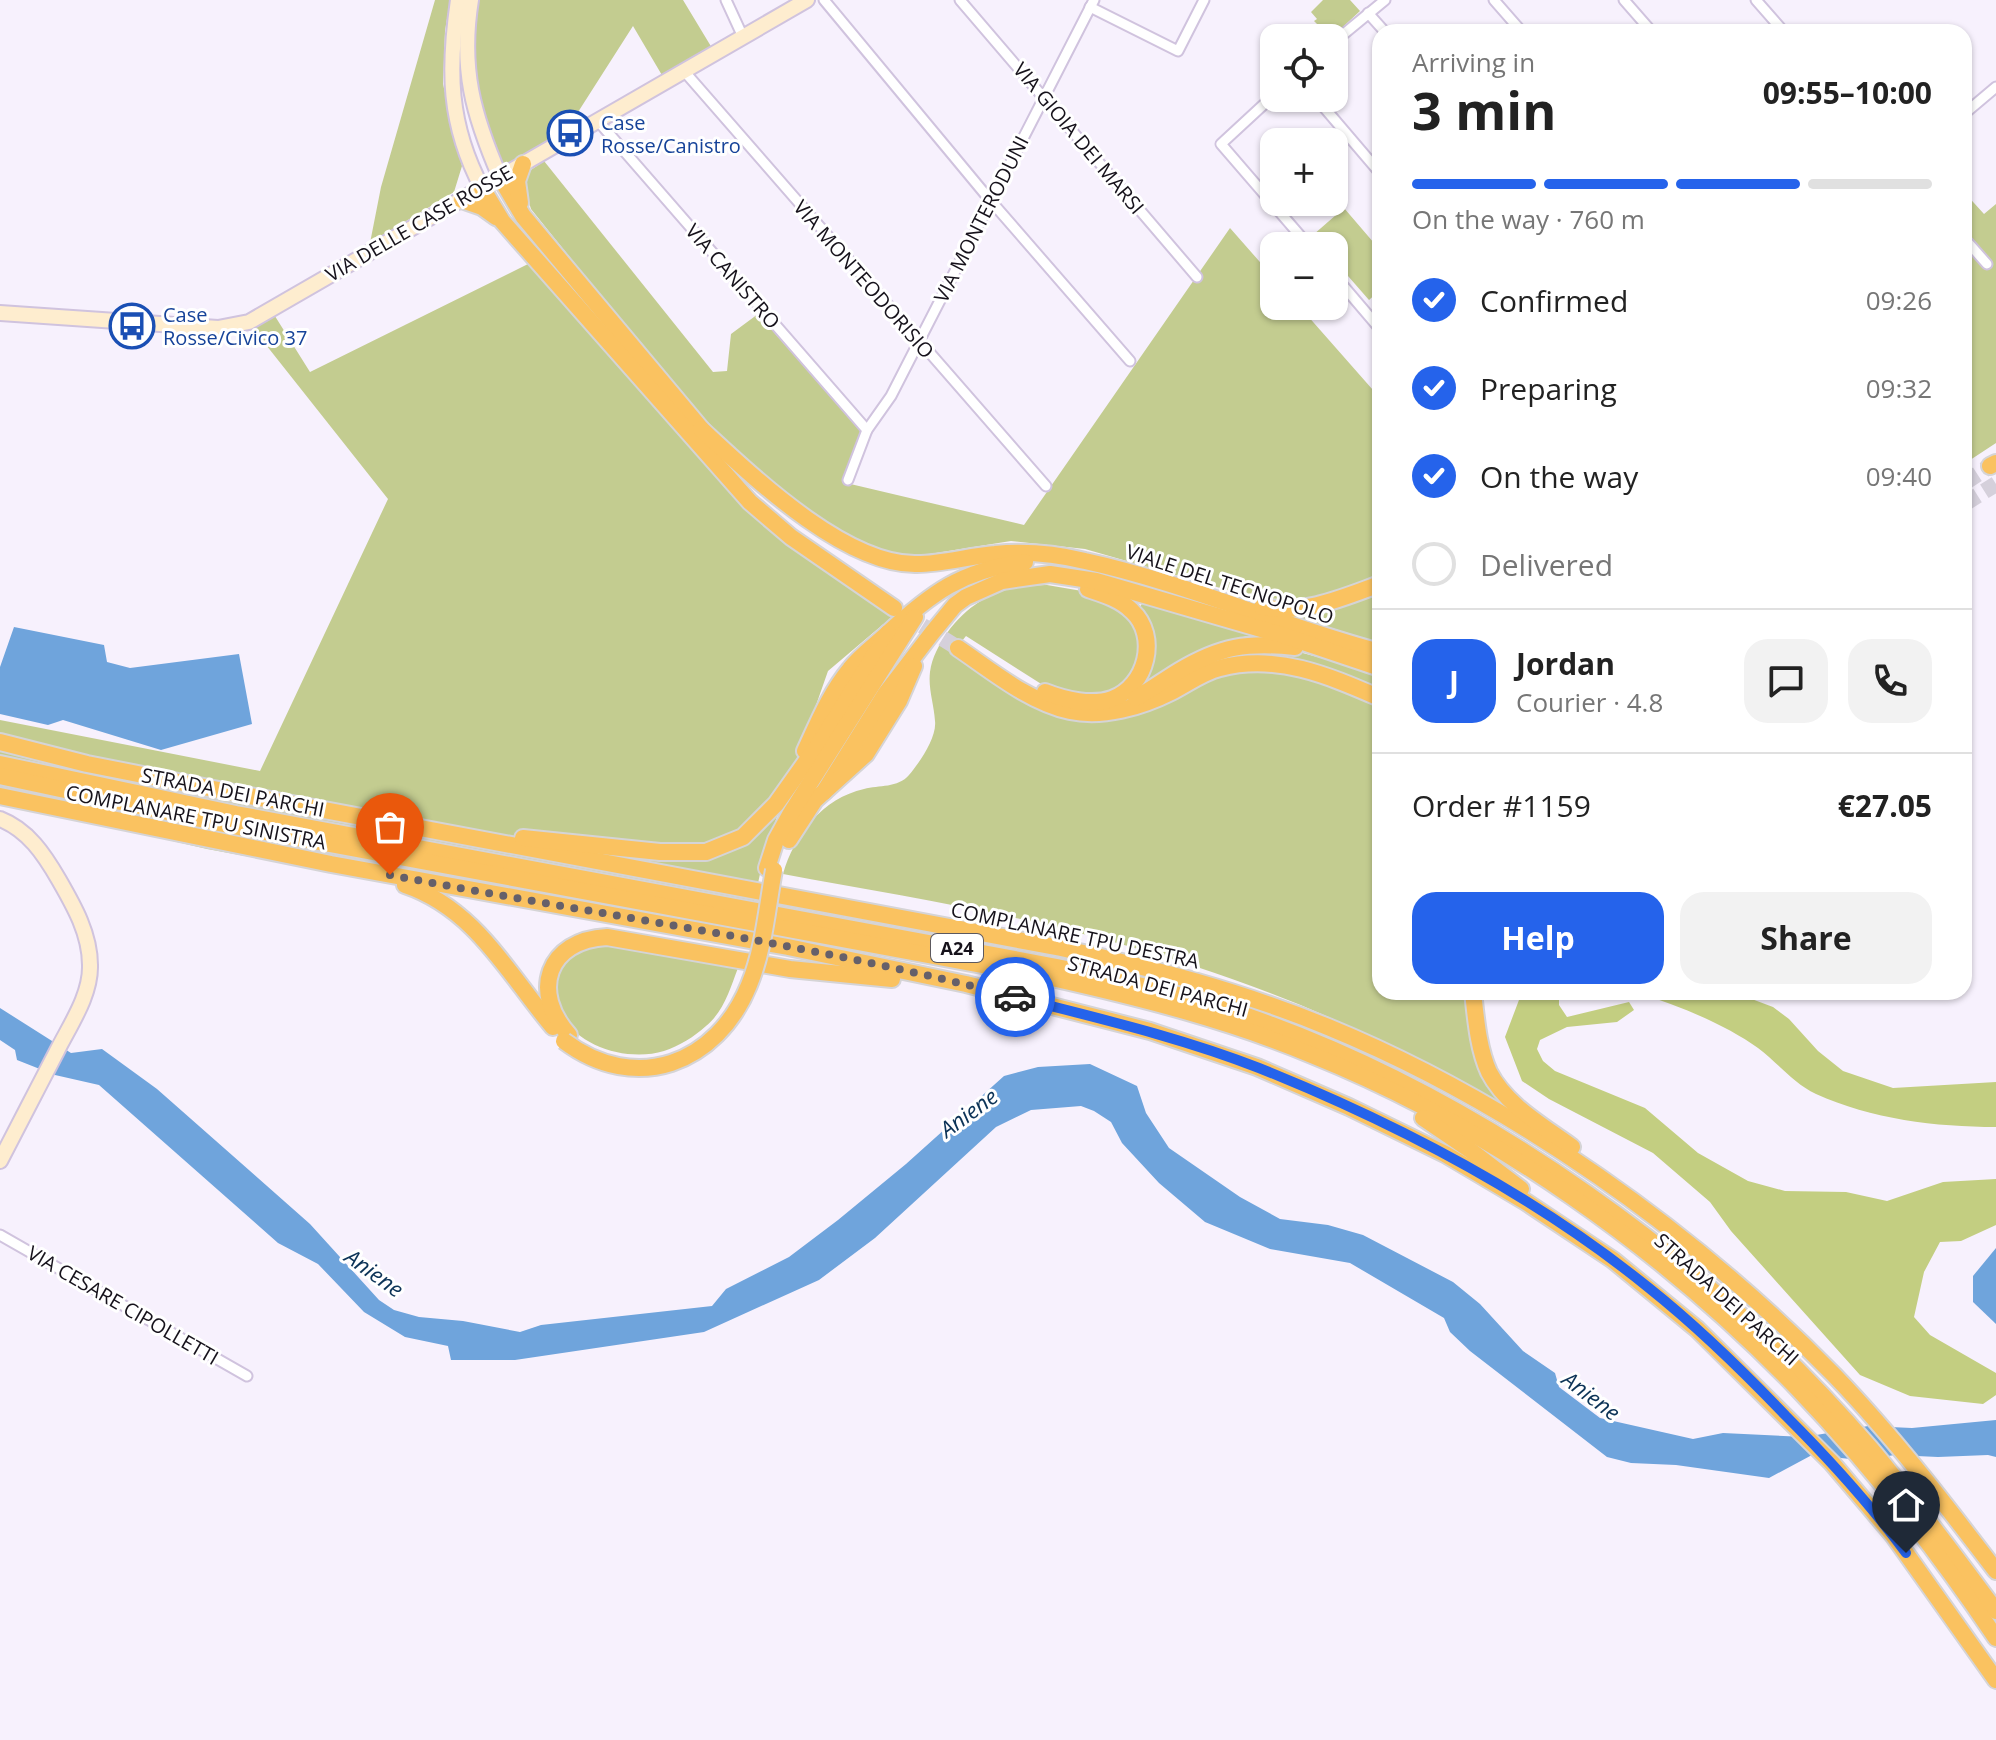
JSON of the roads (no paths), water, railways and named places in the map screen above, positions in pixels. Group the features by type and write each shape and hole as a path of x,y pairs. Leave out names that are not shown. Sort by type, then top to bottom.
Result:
{"highway":[{"path":"523,164 517,188 523,216"},
{"path":"482,188 502,221 750,502 791,537 896,604 794,528 756,492 523,216 500,177"},
{"path":"462,200 482,207 502,221"},
{"path":"701,429 796,509 849,545 873,557 915,564 1009,553 1067,557"},
{"path":"418,827 660,852 706,852 743,837 776,804 825,735 888,633 930,596 954,581 984,569 1067,557"},
{"name":"VIALE DEL TECNOPOLO","path":"1067,557 1210,597 1372,649"},
{"path":"770,869 798,822 824,792 866,754 899,701 927,639 955,605 989,585 1032,575 1069,576 1123,588 1328,651"},
{"path":"1032,575 1110,597 1124,604 1137,617 1145,633 1147,649 1145,662 1133,684 1124,693 1093,702 1054,695 959,645 1039,701 1069,711 1110,712 1160,697 1218,668 1249,663 1309,669 1372,695"},
{"path":"1210,597 1272,609 1304,608 1339,601 1372,587"},
{"path":"331,864 416,888 450,907 483,937 567,1038 600,1061 637,1069 682,1059 713,1039 729,1022 749,986 758,958 776,840 930,596"},
{"path":"1110,712 1145,694 1180,670 1231,648 1263,644 1328,651"},
{"name":"VIALE DEL TECNOPOLO","path":"1328,651 1372,665"},
{"name":"COMPLANARE TPU DESTRA","path":"0,744 244,795 1061,948 1167,971 1328,1027 1406,1062 1552,1145 1706,1257 1834,1376 1996,1571"},
{"name":"STRADA DEI PARCHI","path":"0,764 236,814 1057,967 1182,996 1250,1017 1321,1044 1475,1121 1605,1206 1723,1300 1802,1385"},
{"name":"STRADA DEI PARCHI","path":"0,776 294,838 1052,978 1179,1009 1314,1055 1471,1133 1599,1216 1708,1304 1869,1447 1996,1638"},
{"name":"COMPLANARE TPU SINISTRA","path":"0,796 331,864 788,947 966,984 1163,1036 1257,1067 1349,1107 1445,1154 1512,1194 1613,1260 1697,1329 1832,1463 1893,1535 1996,1680"},
{"path":"567,1038 554,1017 547,982 560,955 576,943 593,938 607,937 790,969 869,976 1037,1002"},
{"path":"1474,1000 1478,1034 1489,1071 1506,1096 1683,1232 1706,1257"},
{"path":"1314,1055 1342,1076 1391,1100 1470,1150 1613,1260"},
{"name":"STRADA DEI PARCHI","path":"1916,1516 1996,1611"}],"street":[{"path":"458,0 450,66 460,131 482,188"},
{"path":"471,0 465,60 472,105 500,177"},
{"path":"726,0 743,37"},
{"name":"VIA DELLE CASE ROSSE","path":"0,313 218,328 249,322 807,0"},
{"path":"824,0 990,200 1130,361"},
{"name":"VIA GIOIA DEI MARSI","path":"960,0 1197,277"},
{"path":"1092,3 1178,51 1204,0"},
{"path":"1348,30 1385,0"},
{"path":"1494,0 1515,24"},
{"path":"1624,0 1645,24"},
{"path":"1756,0 1777,24"},
{"name":"VIA MONTERODUNI","path":"848,480 867,430 891,396 1092,3"},
{"path":"1368,13 1378,24"},
{"name":"VIA MONTEODORISIO","path":"684,71 1046,486"},
{"path":"1972,107 1996,87"},
{"path":"1260,108 1221,144 1297,232"},
{"path":"1328,112 1372,164"},
{"name":"VIA CANISTRO","path":"598,121 867,430"},
{"path":"482,136 503,159 523,164"},
{"path":"462,200 471,165"},
{"path":"1972,247 1987,264"},
{"path":"1348,291 1372,320"},
{"path":"0,819 17,827 37,847 73,904 85,932 91,969 88,985 74,1018 0,1161"},
{"name":"VIA CESARE CIPOLLETTI","path":"0,1235 247,1376"}],"water":[{"path":"14,627 104,645 107,662 130,668 239,654 252,724 161,750 63,720 48,725 0,714 0,667"},
{"name":"Aniene","path":"0,1008 71,1053 102,1049 157,1089 310,1224 379,1300 394,1310 419,1317 463,1321 520,1332 541,1325 712,1306 726,1289 789,1257 838,1220 1004,1076 1038,1067 1090,1064 1137,1086 1146,1113 1169,1148 1240,1197 1280,1219 1328,1225 1363,1235 1453,1282 1480,1304 1523,1351 1555,1373 1559,1387 1600,1418 1693,1439 1723,1433 1805,1437 1868,1426 1912,1428 1996,1420 1996,1457 1895,1455 1860,1460 1812,1455 1769,1478 1676,1465 1631,1463 1607,1457 1470,1351 1450,1332 1444,1318 1350,1263 1270,1249 1205,1222 1159,1183 1122,1143 1111,1122 1081,1106 1031,1110 996,1127 875,1238 819,1280 704,1332 515,1360 451,1360 448,1346 405,1337 364,1312 318,1264 278,1243 99,1085 55,1075 17,1060 15,1050 0,1040"},
{"path":"1996,1248 1996,1324 1973,1302 1973,1276"}],"tunnel":[{"path":"1972,478 1990,466"},
{"path":"1972,499 1996,484"},
{"path":"902,613 958,648"}],"place":[{"name":"Case Rosse/Canistro","path":"570,133"},
{"name":"Case Rosse/Civico 37","path":"132,326"}]}
